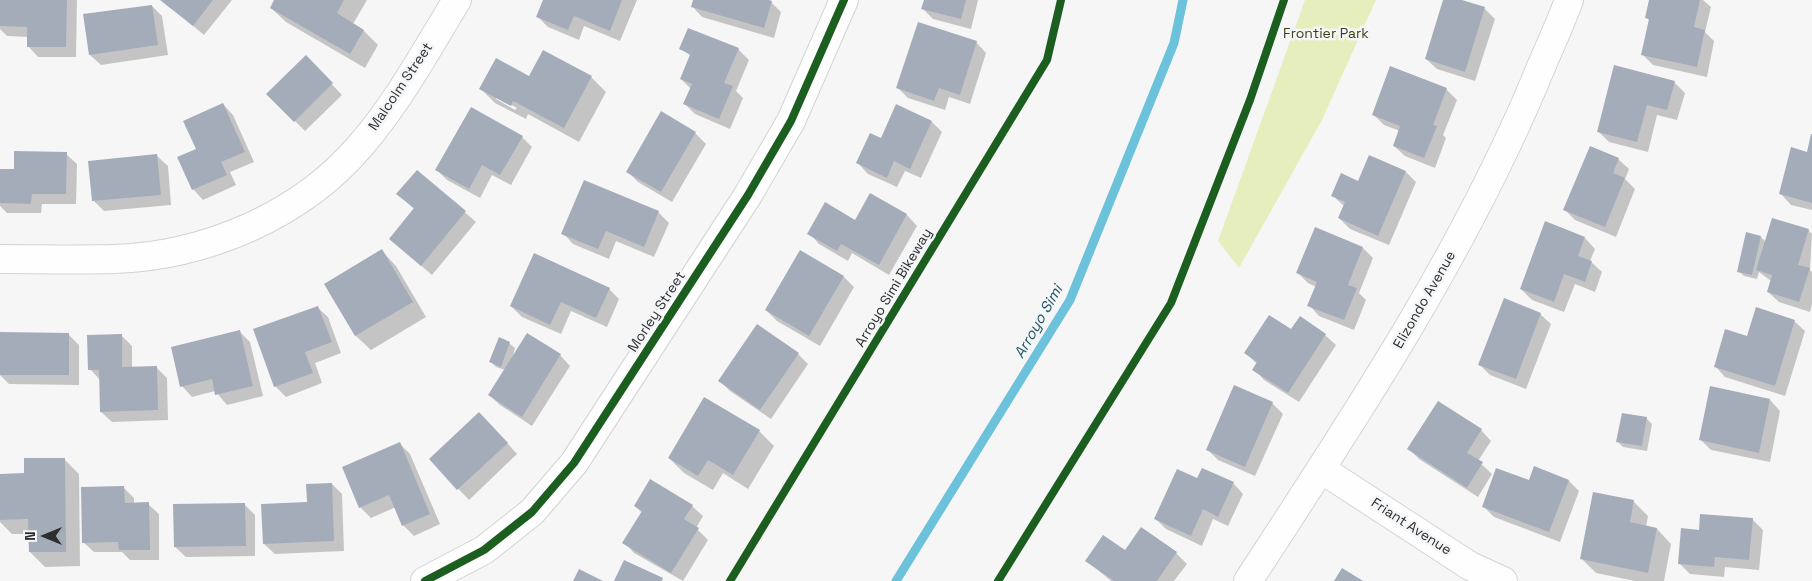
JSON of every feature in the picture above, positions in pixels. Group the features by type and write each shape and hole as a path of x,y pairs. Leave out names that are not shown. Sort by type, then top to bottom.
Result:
{"street":[{"name":"Malcolm Street","path":"0,259 115,259 179,251 230,236 279,213 320,184 360,146 394,103 457,0"},
{"name":"Morley Street","path":"425,581 484,550 532,512 574,463 748,195 772,154 791,120 844,0"},
{"name":"Elizondo Avenue","path":"1248,581 1402,341 1460,239 1515,129 1569,0"},
{"name":"Friant Avenue","path":"1321,469 1470,566 1503,581"}],"green space":[{"name":"Frontier Park","path":"1305,0 1376,0 1322,120 1239,268 1218,241"}],"building":[{"path":"0,0 67,0 66,47 27,47 27,27 0,26"},
{"path":"160,0 213,0 193,26"},
{"path":"274,0 344,0 337,13 364,30 350,54 270,8"},
{"path":"543,0 622,0 610,31 574,16 568,30 536,17"},
{"path":"693,0 772,1 764,28 691,7"},
{"path":"924,0 966,0 961,19 921,9"},
{"path":"1443,0 1462,0 1485,7 1465,72 1425,59"},
{"path":"1649,0 1700,0 1694,27 1705,30 1697,67 1641,55 1649,19 1645,18"},
{"path":"152,5 158,45 89,55 83,14"},
{"path":"918,22 977,41 960,95 939,88 934,101 896,88"},
{"path":"688,28 739,48 724,83 733,86 719,119 683,104 692,84 680,79 694,45 690,54 679,49"},
{"path":"543,50 592,76 564,128 513,101 511,106 479,89 496,58 529,76"},
{"path":"306,55 333,83 294,122 266,94"},
{"path":"1614,65 1675,81 1667,110 1647,105 1637,142 1597,132"},
{"path":"1390,66 1447,88 1433,125 1437,126 1424,158 1393,146 1400,126 1372,115"},
{"path":"223,103 245,152 221,162 227,175 192,190 177,157 196,149 183,121"},
{"path":"896,104 932,121 910,169 894,161 887,178 856,163 870,133 881,138"},
{"path":"471,107 523,136 500,175 482,165 469,189 435,170"},
{"path":"661,111 696,132 661,192 626,172"},
{"path":"1811,134 1812,203 1779,194 1791,147 1807,152"},
{"path":"1590,146 1619,158 1613,173 1625,178 1605,227 1563,210"},
{"path":"14,151 67,152 66,194 32,194 31,204 0,203 0,169 14,169"},
{"path":"157,154 161,195 92,201 88,161"},
{"path":"1369,155 1406,171 1378,236 1338,218 1345,202 1331,196 1341,173 1358,181"},
{"path":"417,170 466,211 421,266 389,239 414,208 396,194"},
{"path":"584,180 659,211 644,247 606,231 598,249 561,234"},
{"path":"870,193 907,214 879,265 841,244 837,251 807,234 825,202 855,220"},
{"path":"1772,218 1809,229 1798,265 1810,268 1799,302 1767,292 1772,275 1756,270"},
{"path":"1545,221 1585,237 1578,256 1592,261 1585,282 1564,274 1554,302 1520,289"},
{"path":"1315,227 1363,247 1348,285 1357,288 1344,320 1307,306 1317,282 1296,273"},
{"path":"1746,232 1761,236 1752,275 1737,272"},
{"path":"382,249 413,302 355,336 324,284"},
{"path":"800,250 844,276 809,336 765,310"},
{"path":"534,253 610,288 596,318 561,302 550,325 510,306"},
{"path":"1504,298 1541,313 1516,379 1478,365"},
{"path":"318,306 332,342 305,352 313,373 274,387 253,329"},
{"path":"1756,307 1795,320 1775,386 1714,367 1725,329 1747,336"},
{"path":"1269,315 1291,329 1300,316 1326,334 1288,393 1252,370 1257,362 1244,353"},
{"path":"757,324 799,353 760,410 718,381"},
{"path":"240,330 253,386 215,395 212,379 180,387 171,347"},
{"path":"0,332 69,333 69,375 0,375"},
{"path":"527,333 561,354 522,417 488,395"},
{"path":"122,334 122,367 157,366 158,410 100,412 99,370 88,370 87,335"},
{"path":"499,337 510,342 501,367 489,362"},
{"path":"1234,385 1273,402 1245,467 1206,450"},
{"path":"1710,386 1770,399 1759,453 1699,440"},
{"path":"704,397 760,430 733,475 708,460 698,476 668,458"},
{"path":"1438,401 1482,429 1467,453 1483,462 1467,488 1407,449"},
{"path":"479,412 508,443 457,490 429,459"},
{"path":"1622,413 1647,417 1642,446 1616,442"},
{"path":"400,442 430,514 402,526 389,495 359,508 342,467"},
{"path":"24,458 65,458 66,552 29,552 28,519 0,520 0,474 24,473"},
{"path":"1534,466 1569,480 1549,532 1482,507 1496,468 1529,480"},
{"path":"1202,468 1234,482 1218,517 1203,509 1191,536 1154,519 1177,469 1197,478"},
{"path":"650,479 693,505 684,519 699,528 671,573 622,543 642,511 634,506"},
{"path":"332,483 334,541 263,544 261,504 307,502 306,484"},
{"path":"124,486 125,503 149,502 150,550 119,550 118,542 82,543 81,487"},
{"path":"1593,492 1634,500 1630,522 1657,528 1648,573 1580,559"},
{"path":"245,503 246,546 174,547 173,504"},
{"path":"1700,514 1753,518 1749,560 1715,557 1714,567 1678,564 1681,528 1699,530"},
{"path":"1141,527 1177,552 1157,581 1114,581 1085,561 1103,535 1125,550"},
{"path":"624,560 663,578 662,581 614,581"},
{"path":"1342,568 1363,581 1334,581"},
{"path":"579,569 603,581 573,581"}],"waterway":[{"name":"Arroyo Simi","path":"896,581 1070,300 1174,43 1183,0"}],"cycle path":[{"path":"425,581 484,550 532,512 574,463 748,195 791,121 844,0"},
{"name":"Arroyo Simi Bikeway","path":"730,581 1047,60 1061,0"},
{"path":"998,581 1171,303 1250,100 1284,0"}]}
